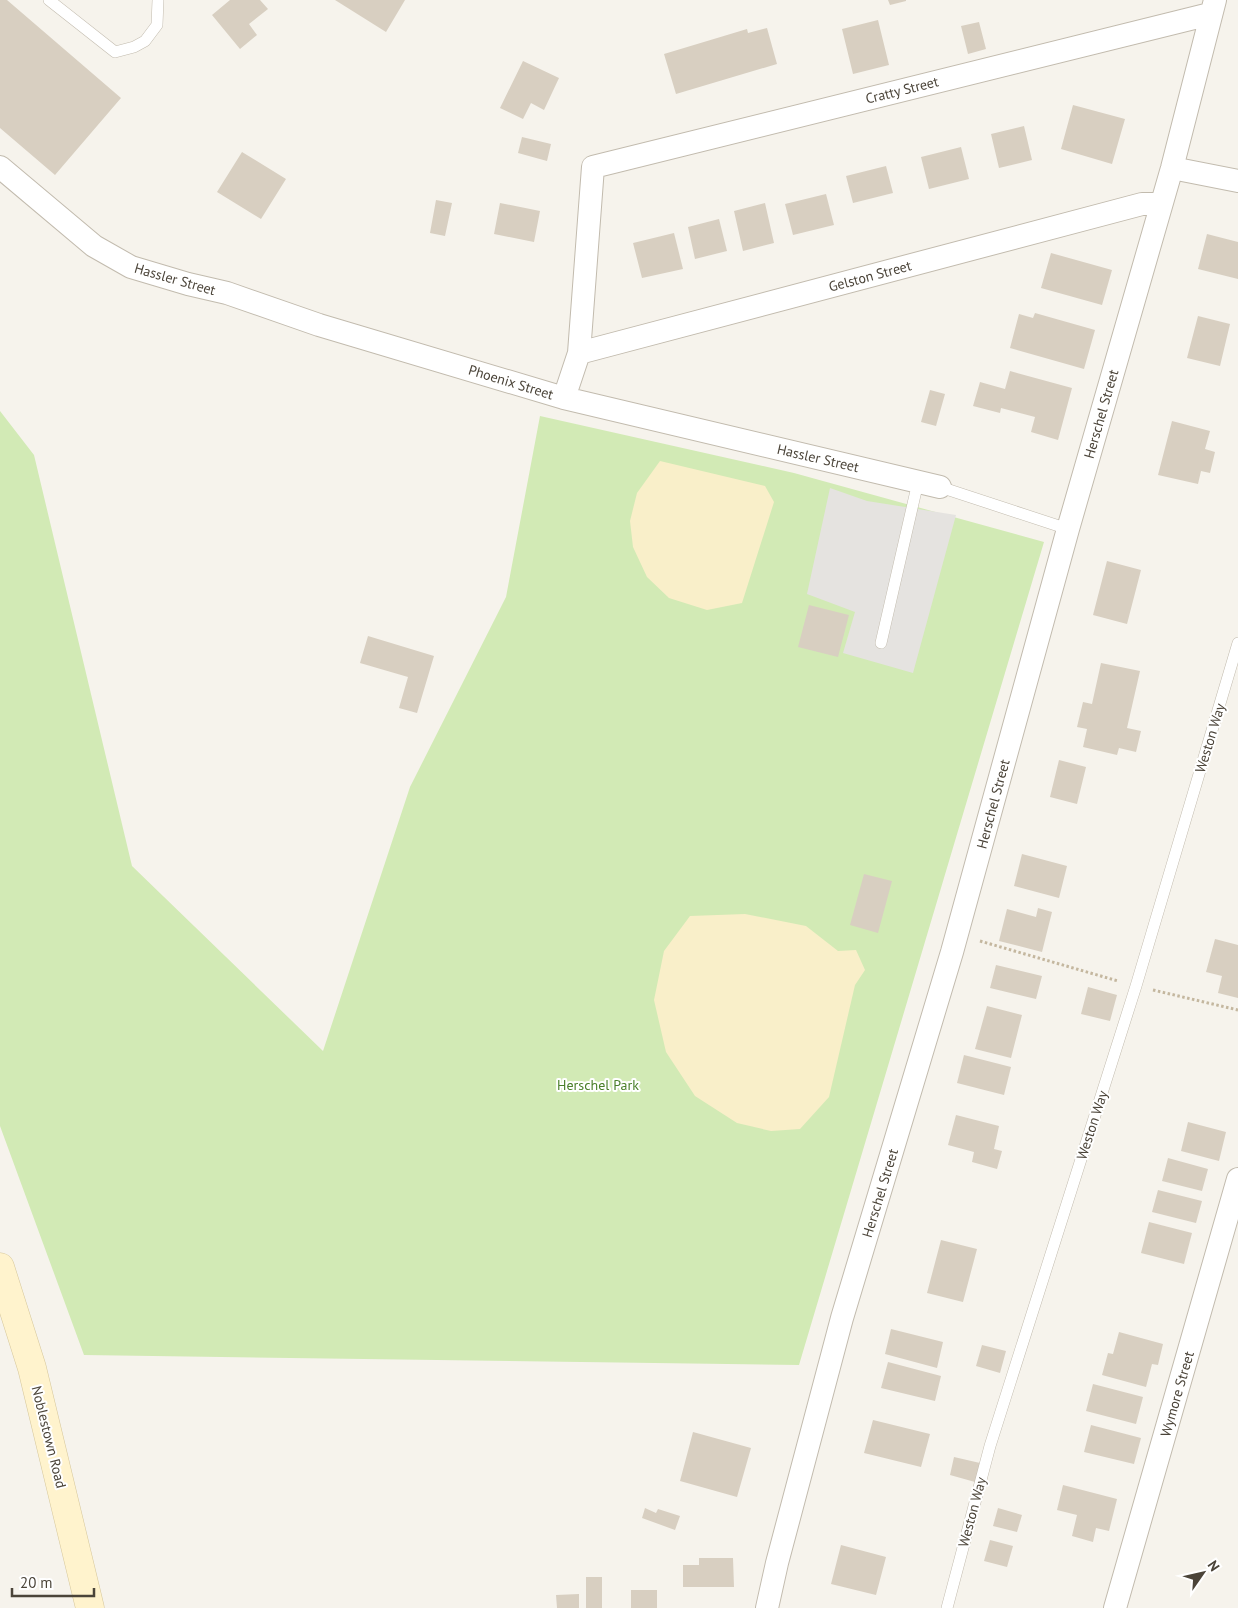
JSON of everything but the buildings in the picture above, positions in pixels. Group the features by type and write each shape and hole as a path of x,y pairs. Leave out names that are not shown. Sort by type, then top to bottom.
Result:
{"main road":[{"name":"Noblestown Road","path":"0,1268 32,1368 90,1608"}],"street":[{"name":"Cratty Street","path":"593,166 1213,7"},
{"name":"Herschel Street","path":"768,1608 777,1563 842,1318 957,934 1068,529 1172,168 1213,7"},
{"name":"Phoenix Street","path":"319,325 564,398 579,353 593,166"},
{"name":"Hassler Street","path":"0,167 94,246 131,267 188,284 227,293 319,325"},
{"path":"1172,168 1238,181"},
{"name":"Gelston Street","path":"579,353 1142,204 1161,204"},
{"name":"Hassler Street","path":"564,398 940,487"},
{"name":"Wymore Street","path":"1115,1608 1238,1179"}],"lane":[{"path":"48,0 115,52 134,47 145,41 157,25 158,0"},
{"path":"881,643 918,482"},
{"name":"Hassler Street","path":"940,487 1068,529"},
{"name":"Weston Way","path":"947,1608 990,1446 1136,986 1238,643"}],"path":[{"path":"957,934 1136,986 1238,1010"}],"green space":[{"name":"Herschel Park","path":"0,411 34,455 132,866 323,1051 410,787 506,597 540,416 794,473 1044,542 799,1365 84,1355 0,1126"}],"sand":[{"path":"660,461 765,486 774,502 742,603 707,610 669,598 647,577 633,547 630,521 637,493"},
{"path":"745,914 806,926 838,951 856,950 865,970 855,985 829,1097 800,1129 771,1131 737,1123 695,1096 666,1052 654,1000 664,951 690,916"}],"shaded area":[{"path":"830,488 867,501 956,515 913,673 843,653 855,612 807,594"}]}
